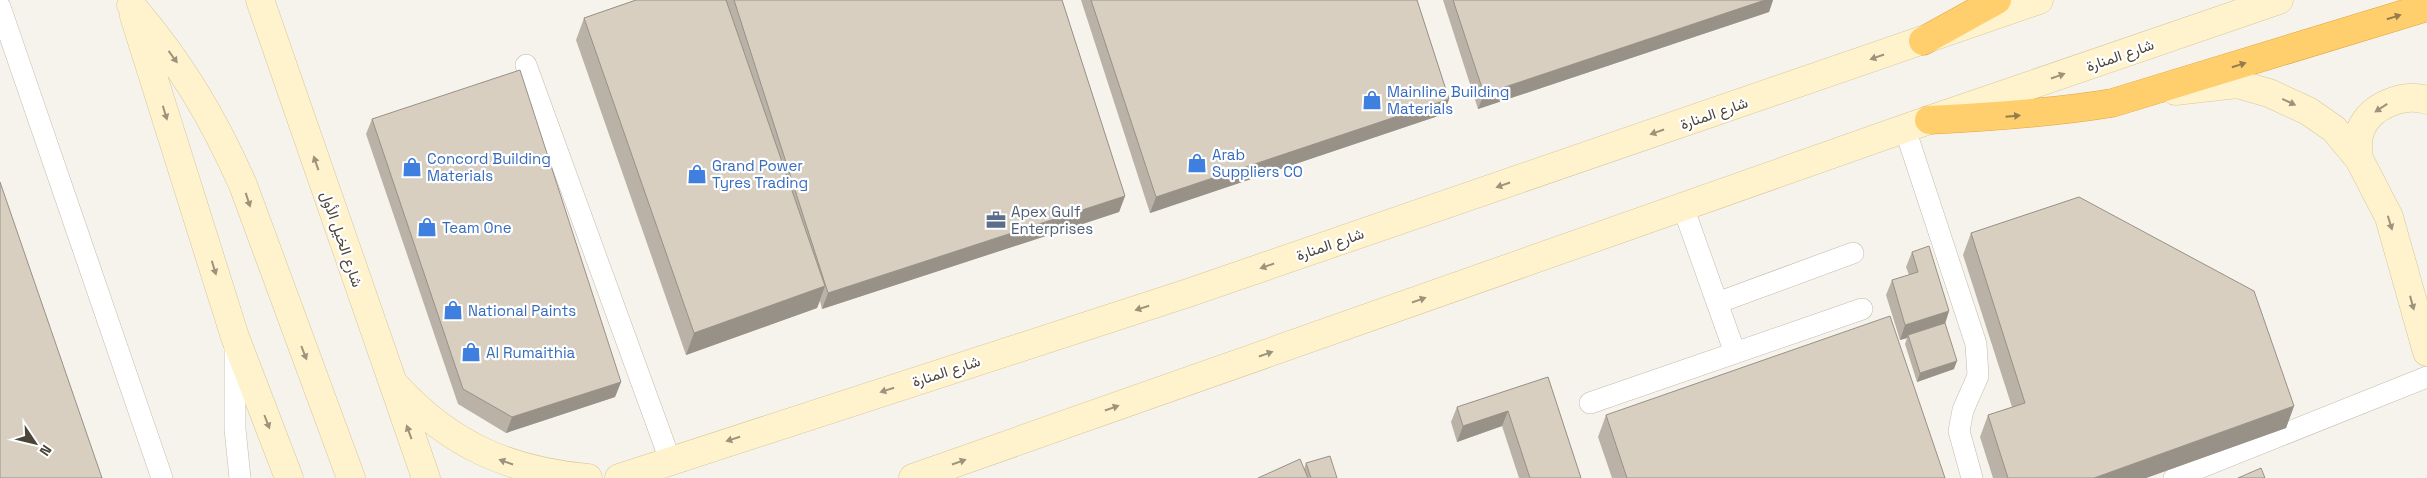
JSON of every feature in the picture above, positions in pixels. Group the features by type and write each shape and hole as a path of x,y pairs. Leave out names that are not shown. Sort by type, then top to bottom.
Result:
{"highway":[{"path":"1923,41 1997,0"},
{"path":"1917,125 2059,112 2112,103 2427,7"}],"main road":[{"name":"شارع الخيل الأول","path":"260,0 390,380 426,478"},
{"name":"شارع المنارة","path":"595,478 621,477 1188,293 2039,0"},
{"name":"شارع المنارة","path":"913,478 1917,125 2279,0"},
{"path":"130,3 235,337 289,478"},
{"path":"130,3 184,72 226,146 243,185 351,478"},
{"path":"2139,95 2237,84 2269,93 2308,111 2334,129 2359,159 2389,218 2427,352"},
{"path":"2359,159 2357,142 2361,127 2372,113 2387,103 2404,98 2427,100"},
{"path":"390,380 413,404 464,444 494,458 525,469 588,478"}],"lane":[{"path":"0,7 162,478"},
{"path":"526,65 670,460"},
{"path":"1917,125 1976,344 1978,376 1963,410 1960,431 1972,478"},
{"path":"1683,207 1735,353"},
{"path":"1717,303 1853,253"},
{"path":"1590,403 1862,309"},
{"path":"235,337 235,429 240,478"},
{"path":"2174,478 2427,377"}],"building":[{"name":"Grand Power Tyres Trading","path":"636,0 726,0 825,286 694,333 584,18"},
{"path":"734,0 1062,0 1125,196 828,293"},
{"path":"1091,0 1417,0 1449,99 1156,197"},
{"path":"1453,0 1765,0 1484,94"},
{"path":"520,70 621,382 512,417 463,389 372,119"},
{"path":"0,182 102,478 0,478"},
{"path":"2079,197 2254,291 2294,406 2094,478 2008,478 1988,415 2025,403 1971,233"},
{"path":"1929,246 1949,311 1905,325 1892,280 1918,272 1912,252"},
{"path":"1890,316 1945,478 1627,478 1606,415"},
{"path":"1945,323 1957,361 1920,373 1908,335"},
{"path":"1548,377 1581,478 1530,478 1508,411 1463,426 1457,407"},
{"path":"1330,456 1337,478 1311,478 1306,463"},
{"path":"1300,459 1308,478 1258,478"},
{"path":"2261,468 2265,478 2238,478"}],"place":[{"name":"Mainline Building Materials","path":"1372,100"},
{"name":"Arab Suppliers CO","path":"1197,163"},
{"name":"Concord Building Materials","path":"412,167"},
{"name":"Grand Power Tyres Trading","path":"697,174"},
{"name":"Apex Gulf Enterprises","path":"996,220"},
{"name":"Team One","path":"427,227"},
{"name":"National Paints","path":"453,310"},
{"name":"Al Rumaithia","path":"471,352"}]}
